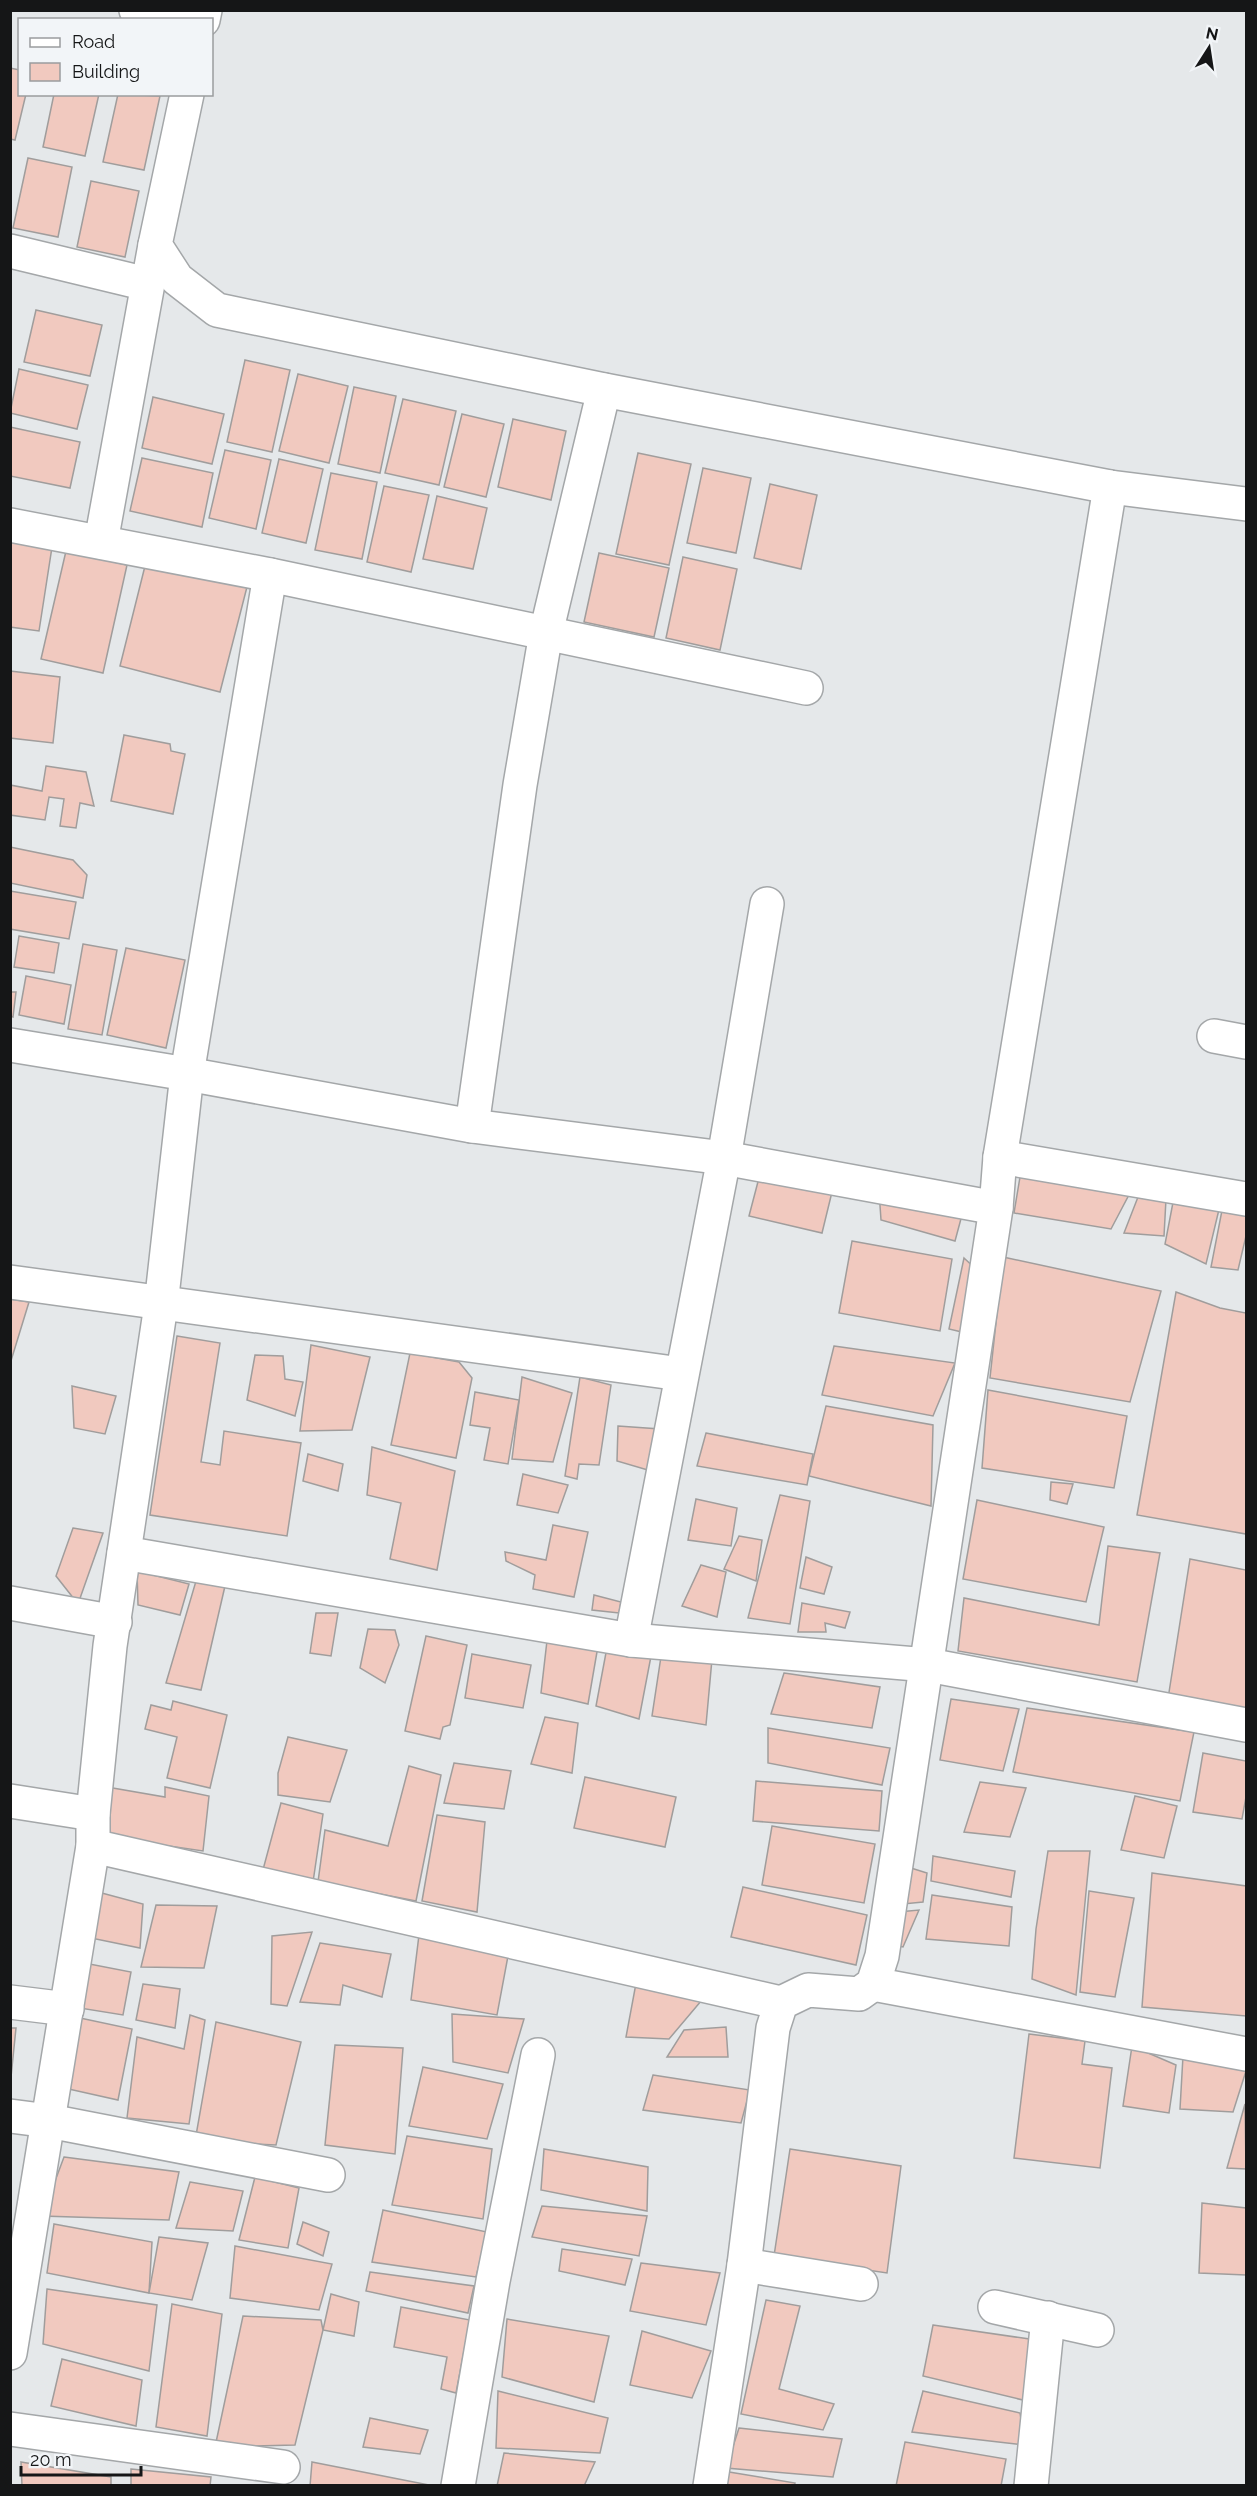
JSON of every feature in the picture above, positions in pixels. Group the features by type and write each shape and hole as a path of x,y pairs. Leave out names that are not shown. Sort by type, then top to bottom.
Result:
{"street":[{"path":"136,10 173,18"},
{"path":"101,542 154,245 187,96"},
{"path":"154,245 177,279 217,310 604,390 1110,487 1246,504"},
{"path":"10,251 147,284"},
{"path":"472,1126 520,785 546,633 604,390"},
{"path":"10,1801 93,1830 781,2004 808,1990 859,1994 873,1983 882,1956 996,1208 1000,1157 1110,487"},
{"path":"10,525 270,574 806,688"},
{"path":"10,2353 67,2010 93,1830 110,1646 160,1305 187,1074 270,574"},
{"path":"631,1640 724,1158 767,904"},
{"path":"1214,1036 1246,1042"},
{"path":"10,1045 187,1074 472,1126 724,1158 996,1208"},
{"path":"1000,1157 1246,1199"},
{"path":"10,1282 160,1305 681,1374"},
{"path":"124,1553 631,1640 928,1665 1246,1725"},
{"path":"10,1603 115,1622"},
{"path":"873,1983 1246,2054"},
{"path":"10,2002 67,2010"},
{"path":"711,2486 744,2265 773,2028 781,2004"},
{"path":"458,2486 493,2281 538,2055"},
{"path":"10,2116 49,2121 328,2175"},
{"path":"744,2265 861,2284"},
{"path":"995,2307 1097,2330"},
{"path":"1031,2486 1048,2318"},
{"path":"10,2429 283,2467"}],"building":[{"path":"10,68 18,70 18,96 26,96 15,140 10,139"},
{"path":"54,96 99,96 85,156 43,147"},
{"path":"118,96 160,96 144,170 103,162"},
{"path":"28,158 72,167 58,237 13,228"},
{"path":"91,181 139,191 125,257 77,247"},
{"path":"36,310 102,325 90,376 24,362"},
{"path":"245,360 290,370 272,452 227,442"},
{"path":"19,369 88,385 77,429 10,413"},
{"path":"298,374 348,386 329,463 279,451"},
{"path":"354,387 396,396 380,473 338,464"},
{"path":"153,397 224,414 212,464 142,448"},
{"path":"403,399 456,411 439,485 385,473"},
{"path":"462,414 504,424 486,497 444,487"},
{"path":"513,419 566,431 551,500 498,487"},
{"path":"10,427 80,442 70,488 10,476"},
{"path":"225,450 271,460 256,529 209,518"},
{"path":"638,453 691,464 669,565 616,554"},
{"path":"142,458 213,473 202,527 130,511"},
{"path":"279,459 323,469 306,543 262,533"},
{"path":"703,468 751,478 736,553 687,543"},
{"path":"331,473 377,482 362,559 315,550"},
{"path":"770,484 817,495 801,569 754,558"},
{"path":"384,486 429,495 411,572 367,562"},
{"path":"437,496 487,508 473,569 423,559"},
{"path":"10,540 52,547 39,631 10,627"},
{"path":"66,551 127,565 103,673 41,659"},
{"path":"599,553 669,568 654,637 584,622"},
{"path":"683,557 737,569 720,650 666,638"},
{"path":"147,558 248,583 220,692 120,666"},
{"path":"10,671 60,677 53,743 10,738"},
{"path":"124,735 170,744 171,751 185,754 173,814 111,801"},
{"path":"46,766 86,772 94,806 80,803 76,828 60,826 64,799 49,797 45,820 10,815 10,785 42,791"},
{"path":"10,847 73,860 87,875 83,898 10,883"},
{"path":"10,891 76,902 69,939 10,929"},
{"path":"19,936 59,943 54,973 14,967"},
{"path":"83,944 117,950 102,1035 68,1029"},
{"path":"126,948 185,960 166,1048 107,1035"},
{"path":"26,976 71,985 64,1024 19,1015"},
{"path":"10,992 16,992 13,1017 10,1016"},
{"path":"1021,1171 1132,1189 1111,1229 1014,1213"},
{"path":"760,1174 832,1192 822,1233 749,1216"},
{"path":"879,1191 962,1215 955,1241 881,1220"},
{"path":"1175,1192 1221,1201 1206,1264 1165,1244"},
{"path":"1138,1197 1166,1199 1164,1236 1124,1233"},
{"path":"1224,1200 1246,1207 1246,1236 1238,1270 1211,1267"},
{"path":"852,1241 952,1259 940,1331 839,1313"},
{"path":"1003,1257 1161,1291 1130,1402 990,1378"},
{"path":"964,1258 979,1272 966,1333 949,1329"},
{"path":"1176,1292 1220,1308 1246,1313 1246,1534 1137,1515"},
{"path":"10,1299 29,1302 10,1364"},
{"path":"177,1336 220,1343 201,1462 220,1465 224,1431 301,1443 287,1536 150,1515"},
{"path":"311,1345 370,1357 352,1430 300,1431"},
{"path":"834,1346 955,1363 933,1416 822,1395"},
{"path":"410,1353 459,1362 472,1378 456,1458 391,1445"},
{"path":"255,1355 283,1356 285,1379 303,1382 295,1416 247,1400"},
{"path":"522,1377 572,1393 553,1462 512,1459"},
{"path":"580,1377 611,1385 599,1465 579,1464 577,1479 565,1476"},
{"path":"72,1386 116,1396 105,1434 74,1428"},
{"path":"988,1390 1127,1416 1114,1488 982,1468"},
{"path":"475,1392 519,1400 508,1464 484,1460 490,1428 470,1425"},
{"path":"826,1406 933,1425 931,1506 809,1476"},
{"path":"618,1426 660,1429 658,1473 617,1461"},
{"path":"706,1433 813,1454 807,1485 697,1466"},
{"path":"372,1447 455,1471 437,1570 390,1559 401,1503 367,1495"},
{"path":"308,1454 343,1464 338,1491 303,1481"},
{"path":"523,1474 568,1485 558,1513 517,1505"},
{"path":"1051,1482 1073,1484 1067,1504 1050,1500"},
{"path":"780,1495 810,1501 790,1624 748,1618"},
{"path":"696,1499 737,1508 731,1546 688,1540"},
{"path":"977,1500 1104,1527 1086,1602 963,1579"},
{"path":"553,1525 588,1532 574,1597 533,1589 535,1575 506,1561 505,1552 546,1560"},
{"path":"73,1528 103,1533 78,1604 56,1576"},
{"path":"739,1536 762,1540 756,1581 724,1569"},
{"path":"1108,1546 1160,1553 1137,1682 958,1651 964,1598 1099,1625"},
{"path":"806,1557 832,1567 824,1594 800,1588"},
{"path":"1190,1559 1246,1570 1246,1717 1167,1705"},
{"path":"701,1565 726,1572 717,1617 682,1606"},
{"path":"137,1571 189,1584 180,1615 138,1605"},
{"path":"196,1581 225,1586 201,1690 166,1683"},
{"path":"594,1595 621,1602 619,1613 592,1610"},
{"path":"802,1603 850,1612 845,1628 825,1623 826,1632 798,1632"},
{"path":"316,1613 338,1613 331,1656 310,1653"},
{"path":"368,1629 395,1630 399,1645 385,1683 360,1668"},
{"path":"548,1632 598,1646 588,1704 541,1693"},
{"path":"426,1636 467,1645 450,1725 443,1727 440,1739 405,1731"},
{"path":"608,1642 652,1651 639,1719 596,1706"},
{"path":"662,1650 712,1659 706,1725 652,1716"},
{"path":"472,1654 531,1665 523,1708 465,1698"},
{"path":"784,1673 880,1687 872,1728 771,1714"},
{"path":"951,1699 1019,1709 1003,1771 940,1760"},
{"path":"173,1701 227,1715 210,1788 167,1778 177,1737 145,1729 151,1705 171,1710"},
{"path":"1027,1708 1194,1732 1180,1801 1013,1772"},
{"path":"545,1717 578,1723 572,1773 531,1764"},
{"path":"768,1728 890,1748 882,1785 768,1763"},
{"path":"288,1737 347,1750 330,1802 278,1795 278,1773"},
{"path":"1203,1753 1246,1761 1246,1797 1242,1819 1193,1812"},
{"path":"454,1763 511,1771 504,1809 444,1803"},
{"path":"409,1766 441,1775 416,1901 318,1882 325,1830 388,1846"},
{"path":"585,1777 676,1797 665,1847 574,1828"},
{"path":"756,1781 882,1791 879,1831 753,1821"},
{"path":"980,1782 1026,1788 1010,1837 964,1832"},
{"path":"107,1787 165,1797 165,1787 209,1796 203,1851 100,1836"},
{"path":"1135,1796 1177,1806 1164,1858 1121,1850"},
{"path":"281,1803 323,1814 313,1882 261,1877"},
{"path":"437,1815 485,1822 477,1912 422,1901"},
{"path":"772,1826 875,1844 864,1903 762,1885"},
{"path":"1048,1851 1090,1851 1076,1995 1032,1979 1036,1929"},
{"path":"933,1856 1015,1871 1011,1897 931,1881"},
{"path":"911,1868 927,1873 923,1902 903,1904"},
{"path":"1152,1873 1246,1886 1246,2016 1142,2007"},
{"path":"743,1887 867,1915 856,1965 731,1937"},
{"path":"1089,1891 1134,1898 1115,1997 1080,1992"},
{"path":"98,1892 143,1904 140,1948 86,1937"},
{"path":"932,1895 1012,1907 1009,1946 926,1939"},
{"path":"156,1905 217,1906 204,1968 141,1967"},
{"path":"919,1910 903,1947 892,1945 898,1912"},
{"path":"312,1932 287,2006 271,2004 272,1936"},
{"path":"419,1935 508,1956 497,2015 411,2000"},
{"path":"320,1943 391,1954 382,1997 343,1985 340,2005 300,2002"},
{"path":"74,1961 131,1972 123,2015 67,2006"},
{"path":"637,1978 707,1994 669,2039 626,2037"},
{"path":"143,1984 180,1989 175,2028 136,2020"},
{"path":"452,2014 524,2019 508,2073 453,2062"},
{"path":"66,2015 132,2029 118,2100 55,2086"},
{"path":"190,2015 205,2020 189,2124 127,2118 137,2037 184,2049"},
{"path":"216,2022 301,2042 276,2145 195,2141"},
{"path":"726,2027 728,2057 667,2057 684,2030"},
{"path":"10,2028 16,2028 10,2087"},
{"path":"1029,2034 1085,2041 1082,2064 1112,2068 1100,2168 1014,2158"},
{"path":"335,2045 403,2048 395,2154 325,2145"},
{"path":"1132,2046 1176,2065 1169,2113 1123,2106"},
{"path":"1183,2056 1246,2071 1233,2112 1180,2109"},
{"path":"423,2067 503,2084 487,2139 409,2126"},
{"path":"653,2075 750,2090 741,2123 643,2110"},
{"path":"1245,2104 1246,2169 1227,2168"},
{"path":"407,2136 492,2149 483,2219 392,2205"},
{"path":"544,2149 648,2167 647,2211 541,2190"},
{"path":"790,2149 901,2166 887,2273 774,2256"},
{"path":"64,2157 179,2172 169,2220 42,2216"},
{"path":"255,2177 299,2188 288,2248 239,2240"},
{"path":"190,2182 243,2191 233,2231 176,2228"},
{"path":"1202,2203 1246,2208 1246,2275 1199,2273"},
{"path":"542,2206 647,2216 639,2256 532,2237"},
{"path":"383,2210 487,2232 476,2277 372,2262"},
{"path":"303,2222 329,2232 323,2256 297,2244"},
{"path":"54,2224 152,2242 149,2293 47,2273"},
{"path":"159,2237 208,2243 192,2300 149,2293"},
{"path":"235,2246 332,2264 319,2310 230,2298"},
{"path":"562,2249 632,2259 625,2285 559,2271"},
{"path":"641,2263 720,2273 706,2325 630,2311"},
{"path":"370,2272 474,2286 468,2313 366,2291"},
{"path":"47,2289 157,2305 149,2371 43,2344"},
{"path":"331,2294 359,2302 354,2336 323,2330"},
{"path":"766,2300 800,2306 779,2389 834,2404 823,2430 741,2414"},
{"path":"172,2304 222,2314 207,2436 156,2427"},
{"path":"401,2307 470,2320 456,2393 441,2389 447,2357 394,2347"},
{"path":"243,2316 321,2320 323,2330 295,2445 215,2447"},
{"path":"507,2319 609,2336 594,2402 502,2377"},
{"path":"933,2325 1036,2340 1027,2401 923,2376"},
{"path":"642,2331 711,2351 692,2398 630,2385"},
{"path":"62,2359 142,2380 136,2426 51,2406"},
{"path":"498,2391 608,2418 600,2453 496,2448"},
{"path":"923,2391 1020,2413 1025,2445 912,2432"},
{"path":"370,2418 428,2430 420,2454 363,2447"},
{"path":"739,2428 842,2439 833,2477 726,2468"},
{"path":"905,2442 1006,2459 1001,2486 896,2486"},
{"path":"504,2453 595,2462 584,2486 497,2486"},
{"path":"21,2462 111,2477 111,2486 22,2486"},
{"path":"312,2462 434,2486 310,2486"},
{"path":"131,2469 211,2477 210,2486 131,2486"},
{"path":"723,2471 795,2483 794,2486 721,2486"}]}
